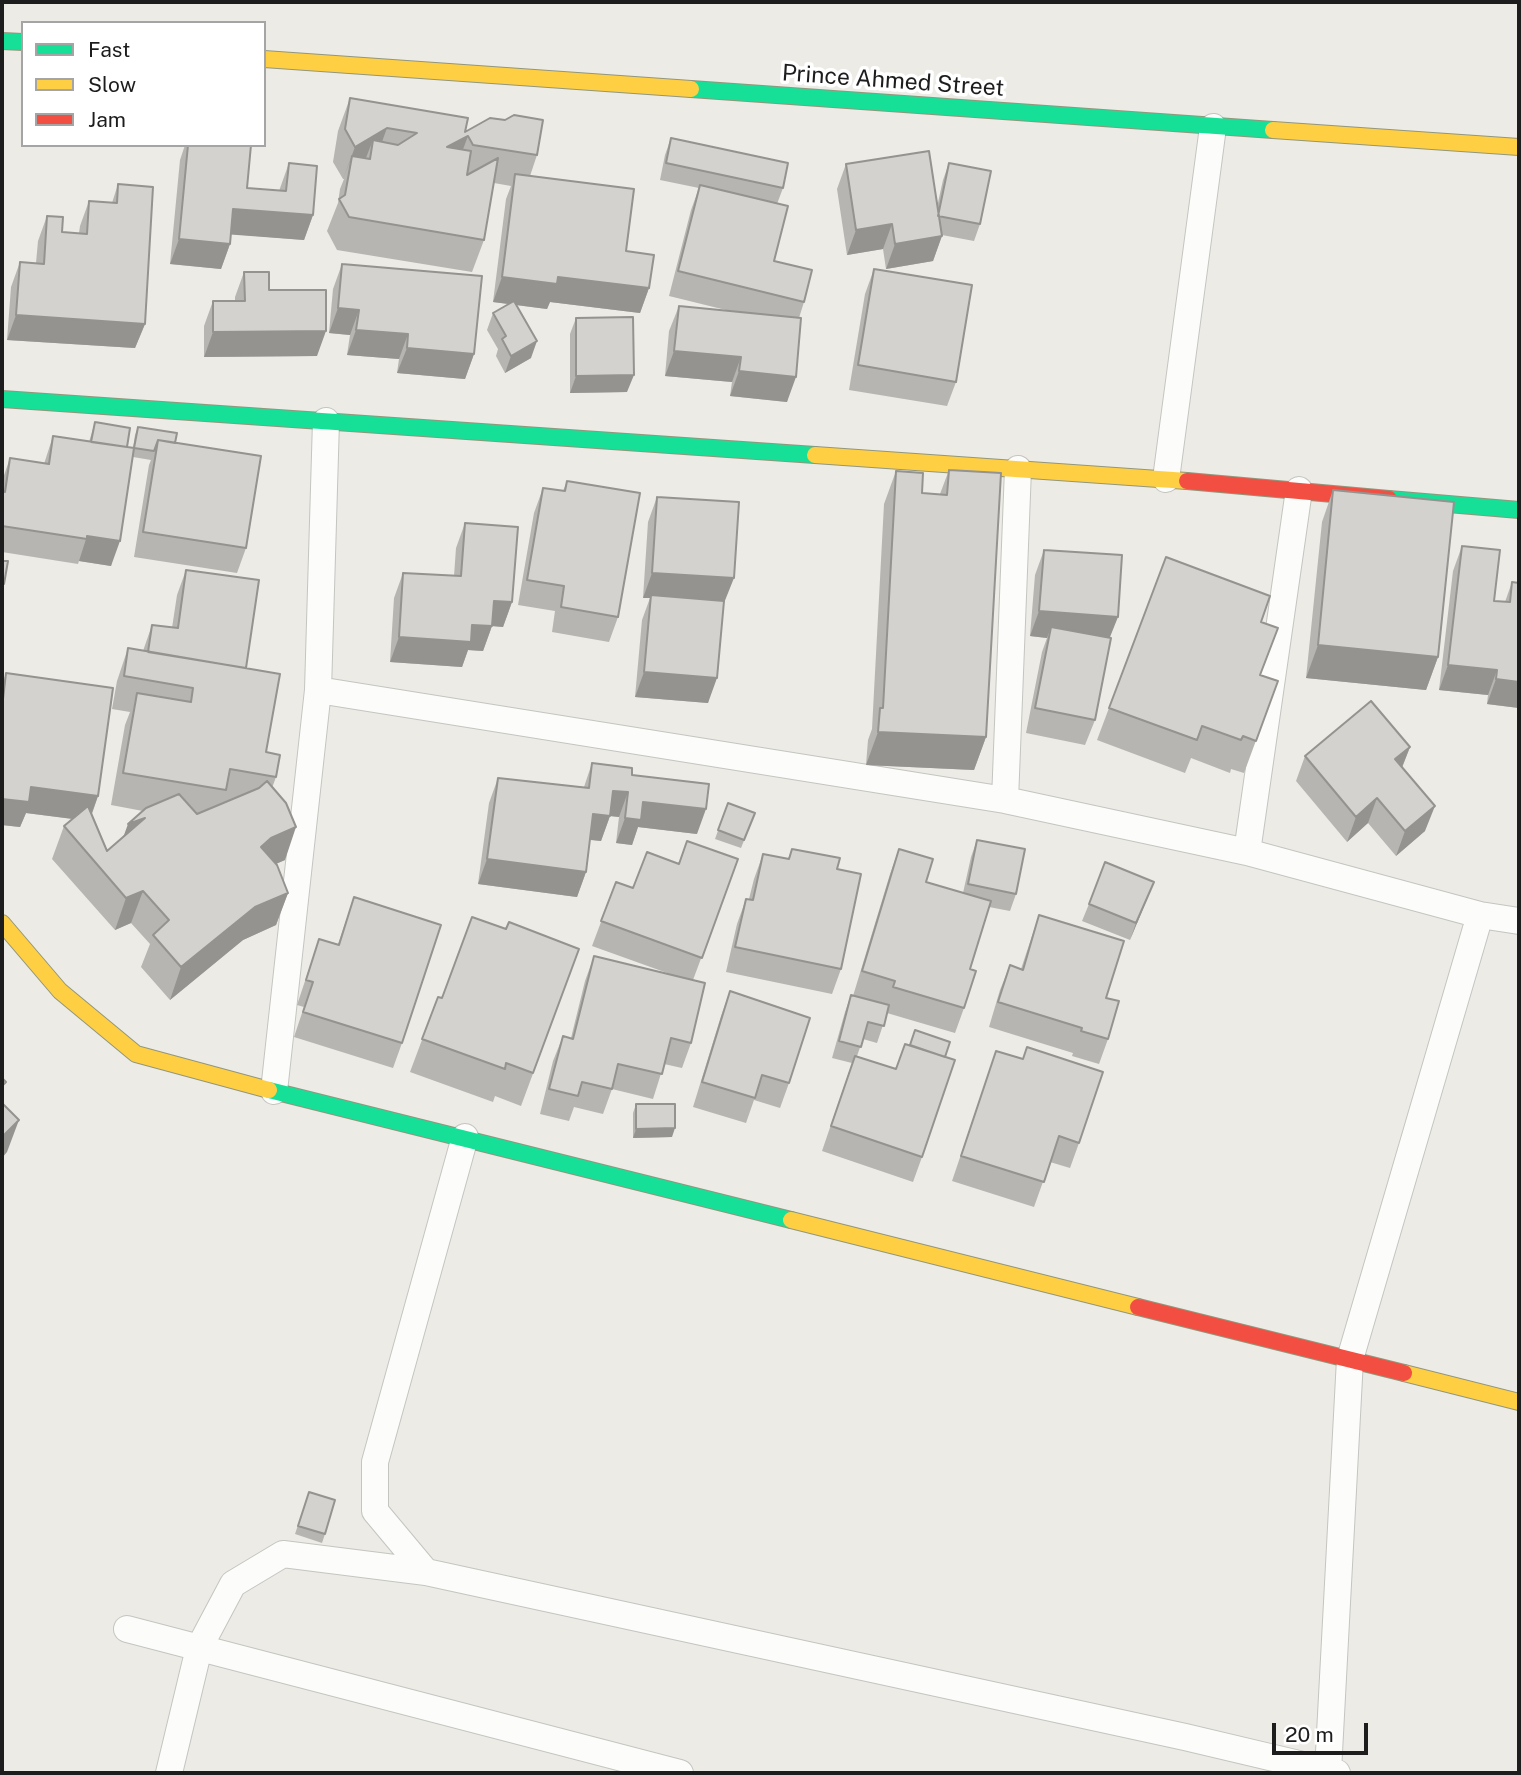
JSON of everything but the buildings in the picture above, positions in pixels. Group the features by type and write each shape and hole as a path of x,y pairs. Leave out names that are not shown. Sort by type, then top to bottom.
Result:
{"street":[{"path":"2,41 21,42"},
{"name":"Prince Ahmed Street","path":"266,59 1519,147"},
{"path":"1166,479 1213,127"},
{"path":"2,399 1166,479 1519,510"},
{"path":"274,1091 318,690 326,421"},
{"path":"1005,800 1018,469"},
{"path":"1247,852 1299,490"},
{"path":"318,690 1005,800 1247,852 1479,915 1519,921"},
{"path":"169,1773 199,1648 233,1584 283,1554 425,1573 1185,1737 1332,1772 1350,1359 1479,915"},
{"path":"2,923 60,991 136,1054 274,1091 1519,1402"},
{"path":"425,1573 375,1511 375,1462 465,1137"},
{"path":"127,1629 680,1773"}],"traffic: fast":[{"path":"2,41 21,42"},
{"path":"691,89 1273,130"},
{"path":"2,399 815,455"},
{"path":"1389,499 1519,510"},
{"path":"269,1090 791,1220"}],"traffic: slow":[{"path":"266,59 691,89"},
{"path":"1273,130 1519,147"},
{"path":"815,455 1187,481"},
{"path":"2,923 60,991 136,1054 269,1090"},
{"path":"791,1220 1138,1307"},
{"path":"1404,1373 1519,1402"}],"traffic: jam":[{"path":"1187,481 1389,499"},
{"path":"1138,1307 1404,1373"}]}
